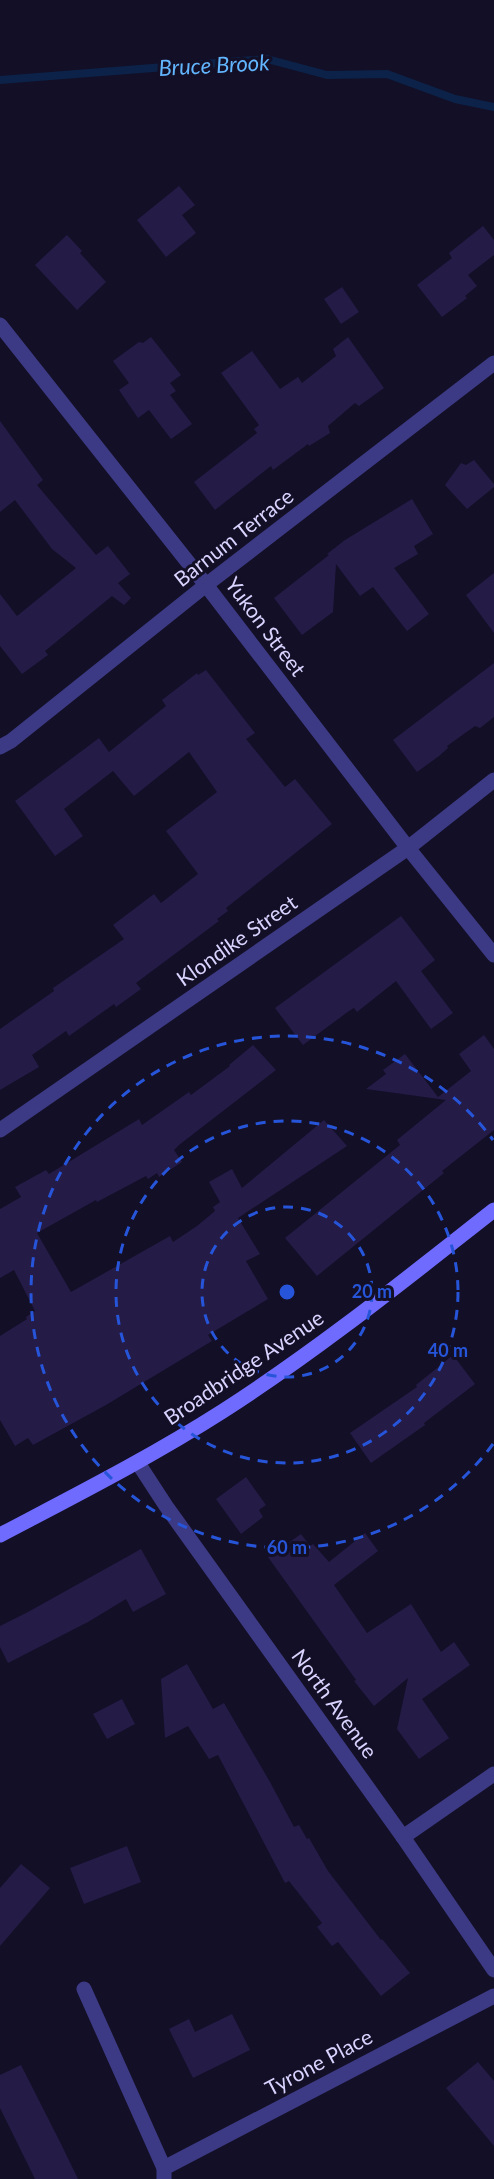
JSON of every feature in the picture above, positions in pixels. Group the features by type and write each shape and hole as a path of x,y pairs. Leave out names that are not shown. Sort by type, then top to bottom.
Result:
{"main road":[{"name":"Broadbridge Avenue","path":"0,1535 138,1463 224,1410 366,1310 494,1210"}],"street":[{"name":"Yukon Street","path":"0,325 494,955"},
{"name":"Barnum Terrace","path":"0,747 11,741 206,585 494,363"},
{"name":"Klondike Street","path":"0,1130 408,848 494,780"},
{"name":"North Avenue","path":"138,1463 173,1516 403,1837 494,1970"},
{"path":"403,1837 494,1774"},
{"name":"Tyrone Place","path":"84,1989 164,2174 494,1996"}],"building":[{"path":"179,186 195,205 182,215 196,233 166,257 137,220"},
{"path":"483,226 494,240 494,255 468,275 477,286 465,296 467,298 442,317 417,285 452,258 449,253"},
{"path":"67,235 106,282 77,310 35,265"},
{"path":"342,287 359,312 341,324 324,299"},
{"path":"151,337 181,375 170,383 176,391 170,395 192,424 171,439 149,410 138,418 119,390 129,383 113,361 139,342 143,343"},
{"path":"348,337 384,388 359,406 355,403 328,426 330,433 309,446 308,444 273,470 271,466 215,510 194,482 257,433 254,429 259,425 221,373 252,351 280,389 298,377 302,383 336,356 333,349"},
{"path":"0,421 43,480 37,485 96,555 108,546 130,574 118,583 131,598 124,605 112,596 45,651 48,655 22,674 0,646 0,594 17,616 76,568 52,549 15,500 0,512"},
{"path":"474,460 494,487 467,509 445,485 461,463 466,465"},
{"path":"412,499 433,534 414,546 418,554 394,568 429,614 407,631 373,587 360,596 336,564 333,612 302,635 274,598 345,540"},
{"path":"494,573 494,633 466,595"},
{"path":"494,663 494,717 480,728 475,726 447,746 448,748 439,756 417,772 393,740"},
{"path":"206,670 255,733 246,739 285,787 295,779 332,824 226,908 228,911 217,919 219,921 136,983 141,989 116,1007 114,1004 69,1036 66,1031 32,1055 39,1067 0,1090 0,1029 54,991 53,988 124,939 113,925 154,894 161,903 198,874 166,831 217,792 189,752 134,796 113,771 64,809 83,836 55,856 15,801 99,738 109,752 166,706 162,700 197,673 198,675"},
{"path":"401,916 435,960 421,971 453,1013 431,1029 396,981 357,1012 354,1008 349,1011 303,1045 275,1008"},
{"path":"484,1035 494,1049 494,1130 317,1276 285,1238 400,1145 397,1140 446,1100 366,1089 386,1074 383,1070 405,1054 438,1097 471,1071 459,1054"},
{"path":"253,1045 276,1070 179,1145 174,1150 182,1162 159,1177 157,1173 148,1179 146,1176 97,1202 96,1200 37,1233 71,1292 170,1236 173,1242 197,1226 215,1211 213,1207 220,1202 209,1182 232,1169 242,1188 324,1120 347,1146 238,1218 260,1254 246,1261 268,1299 208,1335 212,1341 106,1405 33,1445 28,1438 15,1446 0,1420 0,1336 27,1319 26,1317 35,1311 14,1270 0,1278 0,1209 21,1197 15,1187 46,1170 49,1174 139,1119 142,1125 189,1092 191,1095 230,1066"},
{"path":"453,1355 475,1384 424,1423 425,1425 371,1463 350,1433 417,1387 416,1385"},
{"path":"246,1477 266,1505 259,1510 263,1517 241,1534 216,1499"},
{"path":"365,1533 378,1551 334,1585 367,1633 411,1604 441,1652 454,1642 470,1665 422,1699 449,1738 419,1759 397,1729 408,1678 374,1706 354,1681 356,1680 268,1557 301,1534 310,1546 313,1544 329,1562"},
{"path":"141,1549 166,1594 133,1612 126,1599 88,1622 8,1663 0,1647 0,1626"},
{"path":"187,1664 213,1709 224,1703 294,1827 299,1825 328,1871 381,1940 410,1973 381,1996 338,1942 332,1946 317,1927 322,1923 289,1881 285,1883 218,1755 209,1759 188,1726 165,1738 161,1679"},
{"path":"122,1699 135,1724 107,1739 93,1714"},
{"path":"127,1846 141,1882 84,1904 70,1868"},
{"path":"21,1864 50,1888 0,1946 0,1888"},
{"path":"232,2014 250,2050 193,2078 169,2029 189,2019 195,2032"},
{"path":"478,2062 494,2081 494,2146 446,2088"},
{"path":"21,2065 78,2179 35,2179 0,2108 0,2075"}],"waterway":[{"name":"Bruce Brook","path":"0,80 267,59 327,75 387,74 455,99 494,107"}]}
